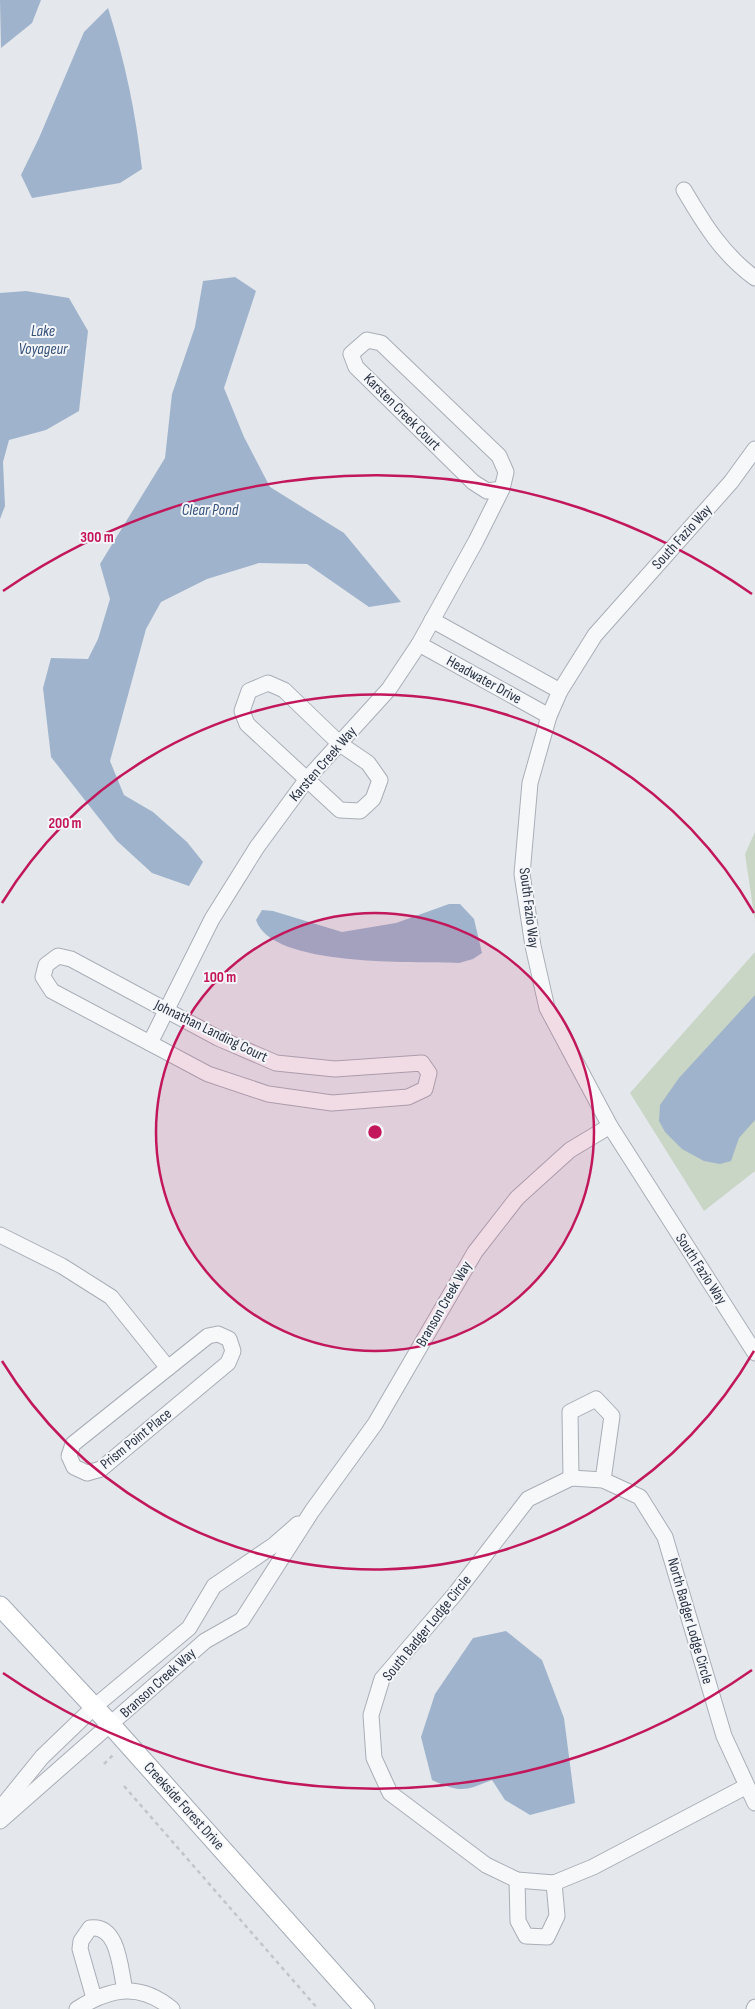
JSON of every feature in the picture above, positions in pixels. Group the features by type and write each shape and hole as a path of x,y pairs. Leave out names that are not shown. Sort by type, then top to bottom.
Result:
{"main road":[{"name":"Creekside Forest Drive","path":"0,1606 111,1725 365,2009"}],"street":[{"path":"684,190 710,234 729,256 755,278"},
{"name":"Karsten Creek Court","path":"367,340 381,343 499,456 506,472 502,489 487,491 473,482 356,367 351,354 367,340"},
{"name":"South Fazio Way","path":"755,448 731,482 595,635 560,691 549,716 530,783 522,874 533,946 547,1008 610,1126 755,1354"},
{"name":"Karsten Creek Way","path":"150,1043 212,919 257,847 307,780 389,689 419,644 476,541 502,489"},
{"name":"Headwater Drive","path":"432,620 560,691"},
{"name":"Headwater Drive","path":"419,644 549,716"},
{"path":"268,682 284,690 340,744 368,764 380,780 373,799 360,811 340,810 307,780 247,724 242,710 249,691 268,682"},
{"name":"Johnathan Landing Court","path":"58,956 71,959 218,1038 276,1063 335,1069 422,1063 429,1073 425,1089 408,1097 332,1103 268,1094 216,1077 150,1043 52,991 43,977 46,965 58,956"},
{"name":"Branson Creek Way","path":"0,1821 205,1641 242,1620 262,1585 284,1556 312,1511 375,1424 474,1252 517,1198 570,1150 610,1126"},
{"path":"0,1235 62,1266 111,1297 168,1368"},
{"name":"Prism Point Place","path":"218,1334 229,1339 233,1351 228,1364 101,1469 87,1473 74,1466 69,1456 73,1444 168,1368 208,1336 218,1334"},
{"path":"571,1478 570,1412 596,1399 612,1416 603,1480"},
{"name":"North Badger Lodge Circle","path":"571,1478 603,1480 640,1497 665,1537 724,1736 751,1790 755,1803"},
{"name":"South Badger Lodge Circle","path":"571,1478 528,1499 455,1594 382,1679 372,1715 374,1758 390,1793 486,1865 517,1880 554,1883 593,1867 751,1790"},
{"name":"Branson Creek Way","path":"0,1809 42,1757 94,1707 189,1628 214,1586 274,1546 312,1511"},
{"path":"241,1569 262,1585"},
{"name":"Branson Creek Way","path":"189,1628 205,1641"},
{"path":"517,1880 518,1921 526,1936 547,1936 557,1916 554,1883"},
{"path":"94,1998 80,1949 81,1941 90,1928 100,1927 107,1931 113,1940 125,1990"},
{"path":"77,2009 94,1998 109,1992 125,1990 159,1998 172,2009"}],"path":[{"path":"104,1764 116,1752"},
{"path":"124,1786 318,2009"}],"green space":[{"path":"755,832 755,921 745,854"},
{"path":"755,952 755,1171 704,1211 630,1093"}],"water":[{"path":"0,0 41,0 32,23 1,48"},
{"path":"108,8 129,88 137,128 142,169 120,183 32,198 21,175 39,138 84,32"},
{"name":"Clear Pond","path":"235,277 256,291 224,388 244,437 270,487 344,533 401,602 369,607 307,564 259,563 207,579 161,602 146,629 110,761 124,795 153,812 187,842 203,862 189,886 152,873 117,841 51,757 43,688 51,658 88,659 98,639 110,599 100,564 165,458 172,394 195,327 203,281"},
{"name":"Lake Voyageur","path":"26,291 69,298 88,331 79,411 46,430 9,440 3,462 5,506 0,519 0,293"},
{"path":"449,904 460,904 474,919 482,953 473,959 459,963 411,962 347,959 315,954 288,947 267,936 256,920 262,910 273,911 342,932 396,923"},
{"path":"755,995 755,1120 739,1138 731,1161 720,1164 704,1161 682,1149 665,1132 659,1121 660,1105 679,1078"},
{"path":"506,1631 542,1660 564,1718 575,1803 530,1815 505,1800 492,1780 469,1788 456,1789 432,1780 421,1737 435,1694 473,1638"}]}
